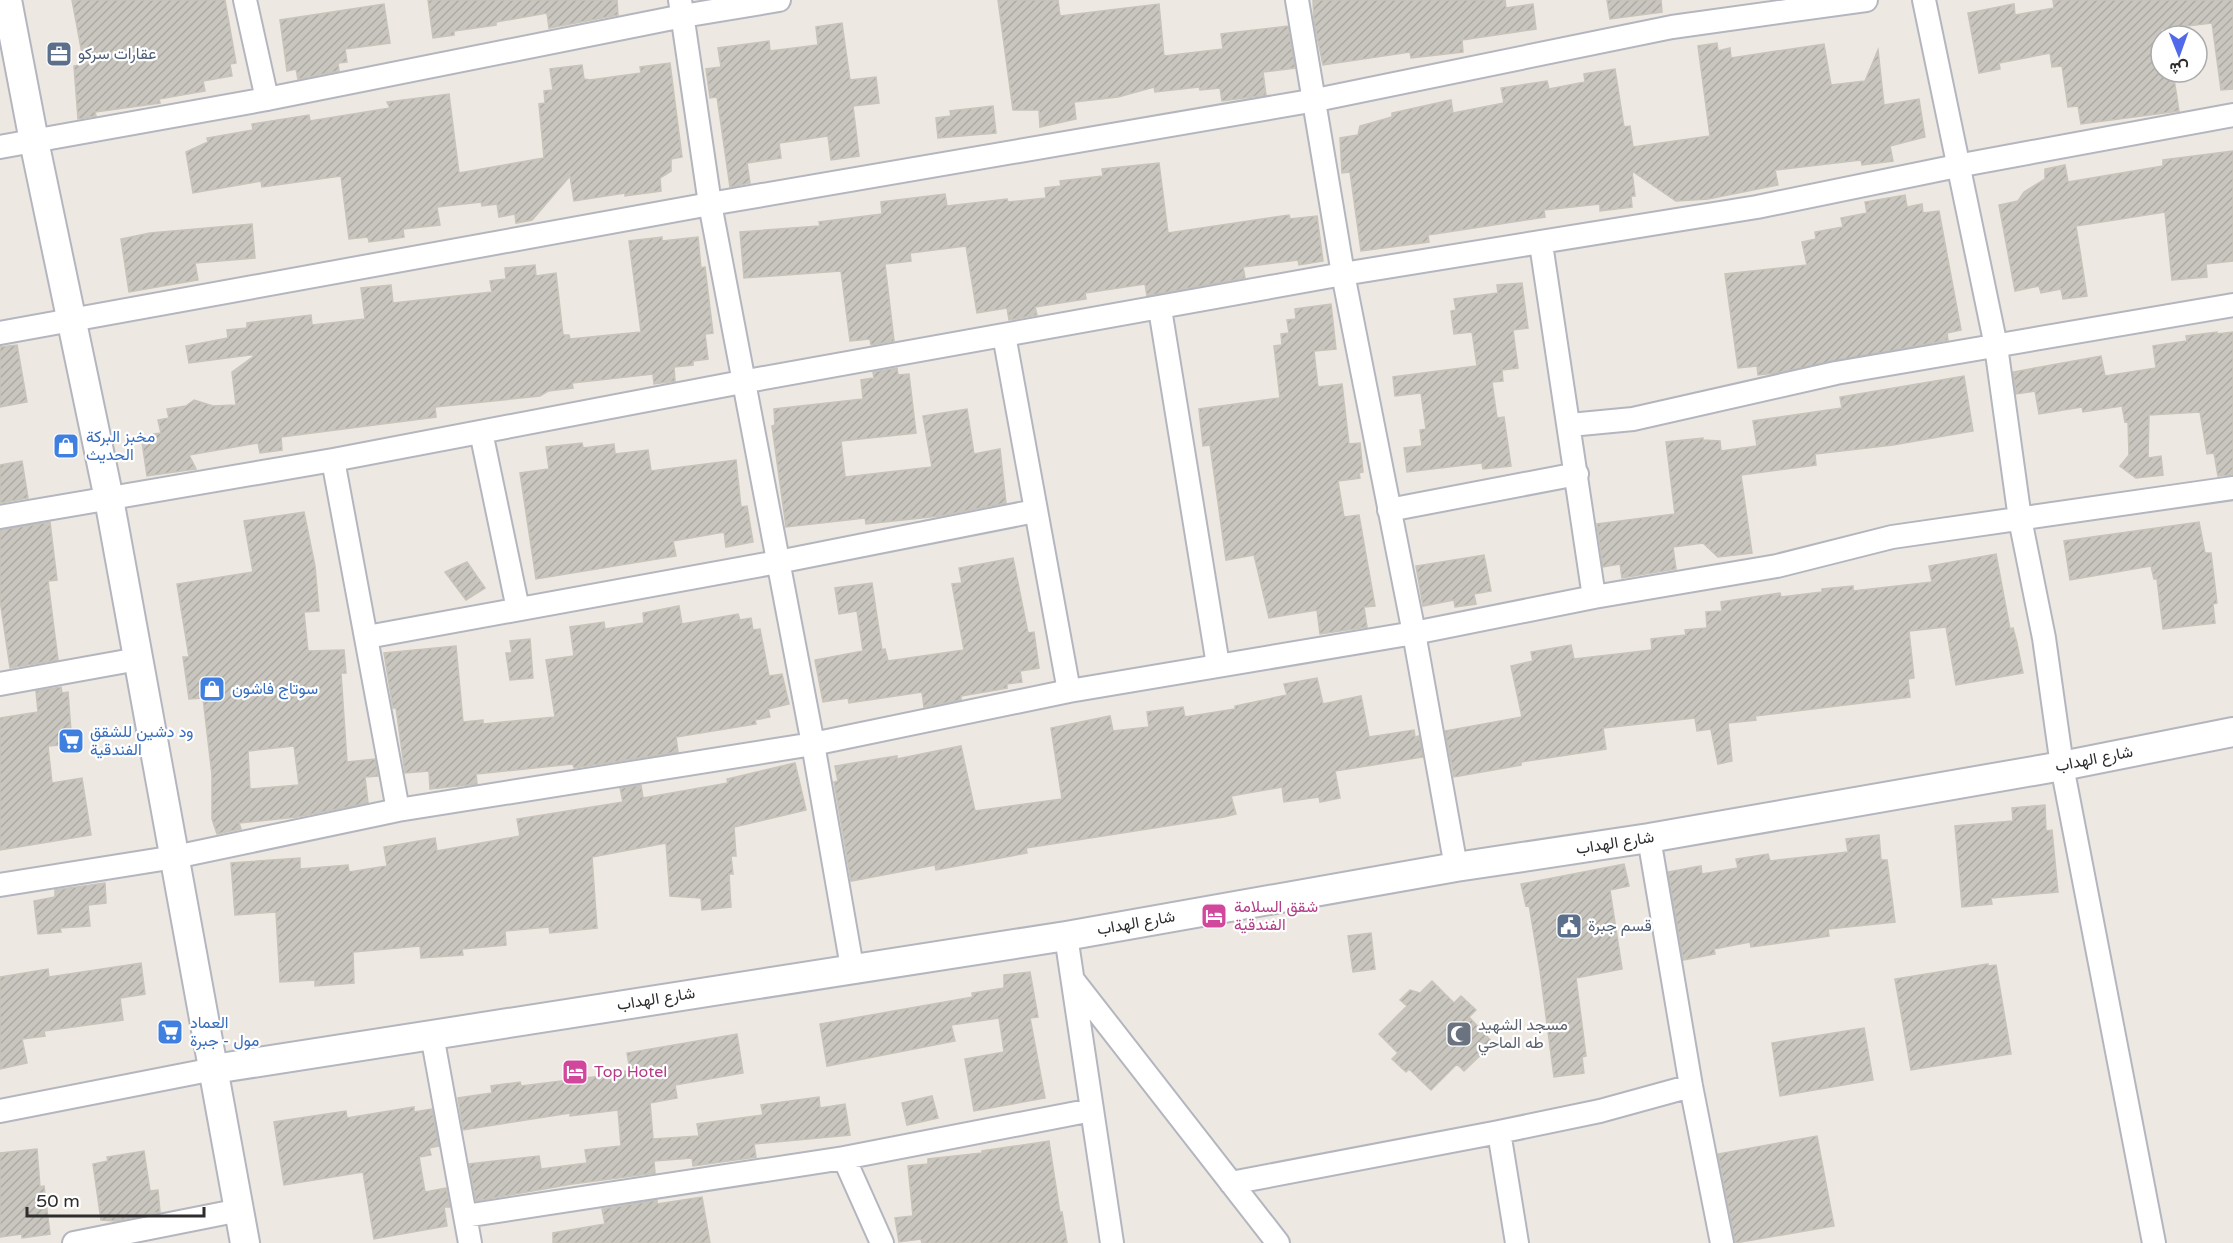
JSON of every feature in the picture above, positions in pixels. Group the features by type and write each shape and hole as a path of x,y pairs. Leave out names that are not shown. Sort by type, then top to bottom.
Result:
{"street":[{"path":"7,0 70,320 109,499 245,1243"},
{"path":"246,0 267,99"},
{"path":"0,147 267,99 682,8 779,0"},
{"path":"1297,0 1316,100 1343,274 1414,633 1456,867"},
{"path":"0,333 710,204 1316,100 1672,27 1866,0"},
{"path":"1924,0 1996,346 2020,519 2044,638 2062,766 2154,1243"},
{"path":"682,8 710,204 742,382 813,744 852,967"},
{"path":"0,517 333,460 742,382 1160,309 1343,274 1757,207 1957,166 2233,115"},
{"path":"1540,243 1570,425 1594,597"},
{"path":"1570,425 1633,419 1836,373 2233,305"},
{"path":"1160,309 1218,665"},
{"path":"1004,335 1069,691"},
{"path":"481,432 518,609"},
{"path":"333,460 398,810"},
{"path":"1389,510 1577,474"},
{"path":"0,885 175,857 398,810 813,744 1069,691 1414,633 1594,597 1777,566 1892,537 2233,488"},
{"path":"367,637 778,562 1035,511"},
{"path":"0,684 138,659"},
{"name":"شارع الهداب","path":"214,1069 852,967 1066,936 1456,867 1649,838 2062,766 2233,732"},
{"path":"1649,838 1691,1086 1722,1243"},
{"path":"1066,936 1112,1243"},
{"path":"1073,980 1278,1243"},
{"path":"432,1035 470,1243"},
{"path":"0,1111 214,1069"},
{"path":"1231,1183 1600,1111 1691,1086"},
{"path":"465,1216 844,1158 1092,1110"},
{"path":"1499,1132 1517,1243"},
{"path":"844,1158 882,1243"},
{"path":"74,1243 240,1210"}],"building":[{"path":"72,0 225,0 236,63 230,64 232,76 203,81 205,91 159,99 160,103 95,112 96,116 78,119 74,66 84,64"},
{"path":"428,0 617,0 618,15 549,28 547,13 496,22 496,25 454,31 454,35 433,38"},
{"path":"998,0 1058,0 1060,16 1159,4 1164,56 1223,49 1221,34 1288,26 1295,68 1263,72 1266,95 1222,101 1220,88 1200,90 1199,87 1155,92 1154,87 1118,97 1074,102 1076,119 1040,127 1039,110 1013,110"},
{"path":"1313,0 1505,0 1506,8 1533,4 1536,29 1462,40 1463,52 1411,58 1410,52 1323,65 1314,22"},
{"path":"1607,0 1661,0 1662,12 1610,19"},
{"path":"2053,0 2233,0 2233,89 2221,90 2212,23 2149,24 2149,84 2175,84 2179,111 2081,124 2078,106 2068,107 2062,66 2052,67 2050,53 1999,63 2000,69 1979,73 1968,13 2014,4 2015,15 2054,8"},
{"path":"384,4 390,43 345,49 347,62 338,63 339,71 298,79 296,69 287,71 280,20"},
{"path":"842,23 850,80 876,77 879,103 853,106 859,156 831,160 828,136 779,143 781,158 747,163 750,183 730,187 717,97 710,98 706,69 721,67 718,48 769,41 770,51 818,45 816,27"},
{"path":"1717,43 1718,51 1730,48 1731,58 1824,44 1831,85 1865,81 1878,50 1884,105 1919,99 1925,137 1890,146 1893,161 1862,165 1861,160 1775,170 1778,185 1708,199 1676,201 1632,171 1635,196 1631,196 1632,207 1600,211 1600,204 1544,210 1545,217 1428,235 1429,242 1361,251 1350,172 1342,173 1340,138 1358,135 1360,126 1392,117 1392,113 1451,100 1453,113 1504,103 1501,88 1547,81 1549,89 1585,82 1584,74 1615,69 1624,127 1630,126 1633,147 1710,136 1698,46"},
{"path":"670,63 682,157 671,159 671,171 660,178 661,191 625,196 625,193 574,201 570,176 532,220 516,223 515,214 499,217 497,204 482,206 481,202 437,207 440,225 403,229 404,237 369,242 368,237 349,239 341,176 262,187 261,181 193,193 186,152 208,142 207,138 253,130 252,124 309,115 310,121 390,108 387,102 449,94 459,173 544,158 539,104 545,103 544,91 553,90 550,69 582,65 584,79 590,80 641,73 640,67"},
{"path":"993,106 996,133 938,138 936,118 951,116 950,111"},
{"path":"2233,151 2233,261 2206,264 2207,277 2172,280 2165,212 2076,226 2087,296 2063,299 2061,289 2041,293 2039,286 2015,291 1999,205 2018,201 2024,192 2045,179 2045,169 2065,165 2068,182 2163,166 2163,160"},
{"path":"1159,163 1168,233 1289,215 1290,219 1317,216 1323,261 1299,265 1298,260 1243,267 1245,278 1147,296 1145,284 1085,293 1086,299 1035,307 1037,315 1009,320 1007,308 977,313 966,246 910,253 911,261 885,264 894,341 871,345 870,339 850,341 841,271 744,278 740,232 820,226 819,222 882,214 881,202 945,194 947,206 1007,199 1008,202 1046,198 1045,188 1061,186 1060,181 1103,176 1102,169"},
{"path":"1905,195 1907,207 1922,204 1923,213 1939,211 1961,330 1947,333 1948,340 1776,373 1758,375 1757,366 1738,368 1725,274 1807,265 1802,242 1816,239 1815,232 1843,227 1841,218 1867,213 1865,202"},
{"path":"252,224 255,258 195,263 198,280 129,292 121,239 150,233"},
{"path":"662,237 662,241 698,237 701,268 705,267 713,333 705,334 708,359 693,361 693,365 674,367 675,381 654,384 653,374 572,383 573,388 548,391 540,396 435,407 436,417 281,437 282,450 260,453 258,443 189,455 196,469 147,476 142,442 155,440 154,434 161,433 158,420 169,418 167,409 186,406 194,400 213,406 236,405 232,372 257,354 189,363 186,346 228,338 227,330 247,328 247,323 311,315 312,325 365,319 361,288 391,285 393,303 492,292 490,281 506,279 505,268 535,265 536,276 556,273 563,335 569,335 570,339 641,332 629,241"},
{"path":"1522,283 1528,328 1513,330 1518,368 1502,370 1503,381 1492,382 1497,418 1504,417 1511,466 1483,469 1482,463 1407,472 1404,448 1422,446 1420,430 1426,429 1421,393 1395,396 1393,377 1477,366 1472,332 1454,334 1451,311 1456,310 1454,299 1498,293 1497,285"},
{"path":"1331,304 1336,349 1314,351 1318,387 1342,384 1349,444 1360,443 1363,472 1359,473 1360,478 1338,481 1344,517 1359,515 1375,606 1364,607 1367,627 1320,634 1317,610 1269,618 1254,555 1226,560 1210,445 1203,446 1199,409 1280,398 1274,346 1282,345 1281,334 1289,333 1287,320 1296,319 1295,309"},
{"path":"2217,332 2217,334 2233,332 2233,475 2218,476 2214,453 2207,454 2200,412 2149,415 2148,458 2161,456 2163,475 2136,478 2120,466 2129,455 2128,421 2125,422 2122,406 2083,412 2082,407 2039,414 2035,391 2016,394 2013,372 2101,356 2105,376 2156,368 2153,346 2187,341 2186,336"},
{"path":"17,345 27,402 0,407 0,347"},
{"path":"897,368 898,375 909,374 916,433 841,441 845,477 932,467 923,416 967,409 974,454 1000,449 1006,503 940,516 866,524 865,518 786,527 772,426 775,425 774,409 863,399 861,380 874,378 873,372"},
{"path":"1964,376 1973,431 1893,445 1815,454 1816,465 1741,475 1752,553 1718,557 1703,543 1673,547 1676,569 1622,578 1620,564 1603,567 1597,524 1675,514 1666,442 1703,438 1703,440 1720,441 1721,451 1757,446 1753,421 1842,408 1840,397"},
{"path":"582,443 583,448 614,444 615,454 648,450 651,471 736,460 741,507 747,506 753,542 726,547 724,532 673,541 676,556 536,579 520,473 549,469 546,447"},
{"path":"22,461 28,498 0,503 0,465"},
{"path":"304,512 315,566 319,611 304,612 308,651 344,650 346,673 341,673 347,762 375,759 378,776 365,777 368,803 297,817 239,823 241,829 217,834 212,819 212,775 203,698 189,699 183,657 189,657 177,584 253,572 244,521","holes":["294,746 299,785 250,789 248,751"]},
{"path":"50,522 57,580 48,581 58,660 10,668 0,600 0,530"},
{"path":"2199,522 2205,553 2211,553 2217,603 2213,604 2215,623 2163,629 2157,579 2154,579 2151,566 2070,580 2064,541"},
{"path":"1996,554 2010,629 2013,628 2023,673 1956,685 1946,627 1909,631 1914,678 1908,679 1910,697 1755,716 1756,720 1728,723 1732,761 1718,764 1711,729 1697,731 1695,718 1603,728 1606,749 1521,762 1521,765 1454,777 1445,731 1522,717 1511,666 1533,661 1531,652 1571,645 1574,659 1652,650 1651,639 1686,635 1685,630 1707,628 1706,612 1722,611 1721,602 1780,593 1781,597 1853,586 1853,591 1932,582 1929,566"},
{"path":"1484,555 1491,591 1474,594 1476,604 1455,607 1454,600 1423,606 1416,566"},
{"path":"1013,558 1028,633 1034,632 1039,668 1020,671 1022,682 1007,684 1007,688 961,696 961,700 924,707 922,692 849,703 848,698 823,702 815,660 863,651 857,611 839,614 835,588 872,583 882,650 885,649 888,661 964,650 952,584 962,583 959,568"},
{"path":"467,562 485,588 466,600 445,572"},
{"path":"679,606 682,624 738,614 740,620 751,618 753,630 760,629 769,676 782,674 789,704 768,709 770,717 755,720 756,724 676,737 678,752 574,768 573,764 476,774 477,784 430,789 429,771 405,773 396,708 393,708 384,653 456,646 463,722 483,720 483,724 555,717 546,660 574,656 570,627 604,622 605,629 644,623 643,613"},
{"path":"530,639 533,678 510,680 506,653 512,653 510,641"},
{"path":"1317,678 1323,704 1361,696 1369,737 1414,730 1415,737 1419,736 1423,757 1335,771 1340,798 1320,802 1319,797 1284,802 1282,787 1231,796 1236,814 1224,817 1026,848 1027,853 936,870 935,865 851,881 834,782 838,781 835,766 897,756 897,759 961,746 975,811 1062,799 1051,728 1110,716 1113,731 1149,727 1147,712 1183,707 1185,717 1235,709 1235,706 1287,695 1284,684"},
{"path":"61,687 62,693 68,692 72,744 48,746 52,783 82,778 91,835 0,850 0,718 38,712 36,691"},
{"path":"795,763 806,810 734,827 736,856 731,856 733,874 729,874 731,907 702,910 701,898 670,896 666,843 592,857 597,928 550,933 549,927 505,931 506,945 462,949 463,955 421,958 420,946 353,952 354,983 315,986 315,980 280,982 276,912 235,915 231,863 300,858 300,869 348,865 349,872 387,866 384,847 435,838 437,851 520,836 517,819 623,802 620,788 641,785 643,798 728,783 727,779"},
{"path":"2045,805 2046,831 2052,830 2058,892 1991,898 1992,904 1962,907 1955,826 2013,821 2012,808"},
{"path":"1879,835 1881,860 1887,860 1895,922 1828,929 1829,936 1751,947 1750,942 1714,949 1715,954 1683,960 1668,872 1701,866 1702,874 1738,868 1736,859 1768,854 1770,861 1848,852 1846,839"},
{"path":"1624,864 1629,886 1610,890 1622,969 1576,978 1586,1056 1582,1057 1584,1073 1554,1077 1529,905 1526,906 1521,884"},
{"path":"105,883 106,903 88,905 90,926 60,928 61,932 38,934 34,901 55,897 55,890"},
{"path":"1371,933 1375,969 1353,972 1348,936"},
{"path":"141,963 145,994 120,998 123,1020 44,1031 45,1036 22,1039 27,1063 0,1069 0,977 48,969 49,977"},
{"path":"1988,964 1988,966 1996,965 2011,1054 1911,1070 1895,979"},
{"path":"1030,972 1038,1017 1030,1018 1045,1098 974,1111 965,1059 1004,1052 999,1018 951,1025 955,1041 827,1066 820,1024 973,997 972,993 1004,988 1004,975"},
{"path":"1432,981 1454,1003 1461,996 1476,1010 1469,1017 1493,1043 1464,1071 1457,1064 1431,1090 1409,1069 1406,1072 1392,1059 1398,1053 1379,1034 1407,1006 1400,1000 1410,990 1420,993"},
{"path":"1864,1028 1873,1080 1780,1096 1772,1043"},
{"path":"737,1034 743,1073 675,1085 677,1098 650,1103 653,1139 699,1136 697,1124 763,1115 761,1105 819,1097 820,1108 845,1104 850,1135 754,1144 756,1157 693,1166 692,1158 654,1161 655,1173 572,1184 476,1201 469,1164 539,1156 541,1169 587,1163 585,1150 621,1146 618,1110 570,1116 570,1113 463,1130 458,1098 492,1093 491,1086 520,1082 521,1086 610,1075 630,1070 627,1053"},
{"path":"932,1096 938,1118 907,1125 902,1103"},
{"path":"414,1107 414,1112 432,1109 439,1146 429,1148 431,1155 419,1157 425,1192 446,1188 450,1207 444,1207 447,1226 374,1239 363,1172 284,1185 274,1122 346,1111 347,1118"},
{"path":"1817,1136 1834,1226 1735,1243 1718,1154"},
{"path":"1049,1141 1067,1243 922,1243 921,1239 899,1242 895,1218 913,1216 908,1166 928,1164 928,1159 982,1153 982,1151"},
{"path":"37,1149 40,1187 44,1186 50,1234 22,1238 22,1234 0,1237 0,1153"},
{"path":"144,1151 150,1191 158,1190 160,1212 115,1221 101,1220 93,1164 108,1161 107,1157"},
{"path":"702,1197 710,1243 553,1243 553,1233 605,1224 602,1209 657,1200 657,1204"}],"place":[{"name":"عقارات سركو","path":"59,54"},
{"name":"مخبز البركة الحديث","path":"66,446"},
{"name":"سوتاج فاشون","path":"212,689"},
{"name":"ود دشين للشقق الفندقية","path":"71,741"},
{"name":"شقق السلامة الفندقية","path":"1214,916"},
{"name":"قسم جبرة","path":"1569,926"},
{"name":"العماد مول - جبرة","path":"170,1032"},
{"name":"مسجد الشهيد طه الماحي","path":"1459,1034"},
{"name":"Top Hotel","path":"575,1072"}]}
